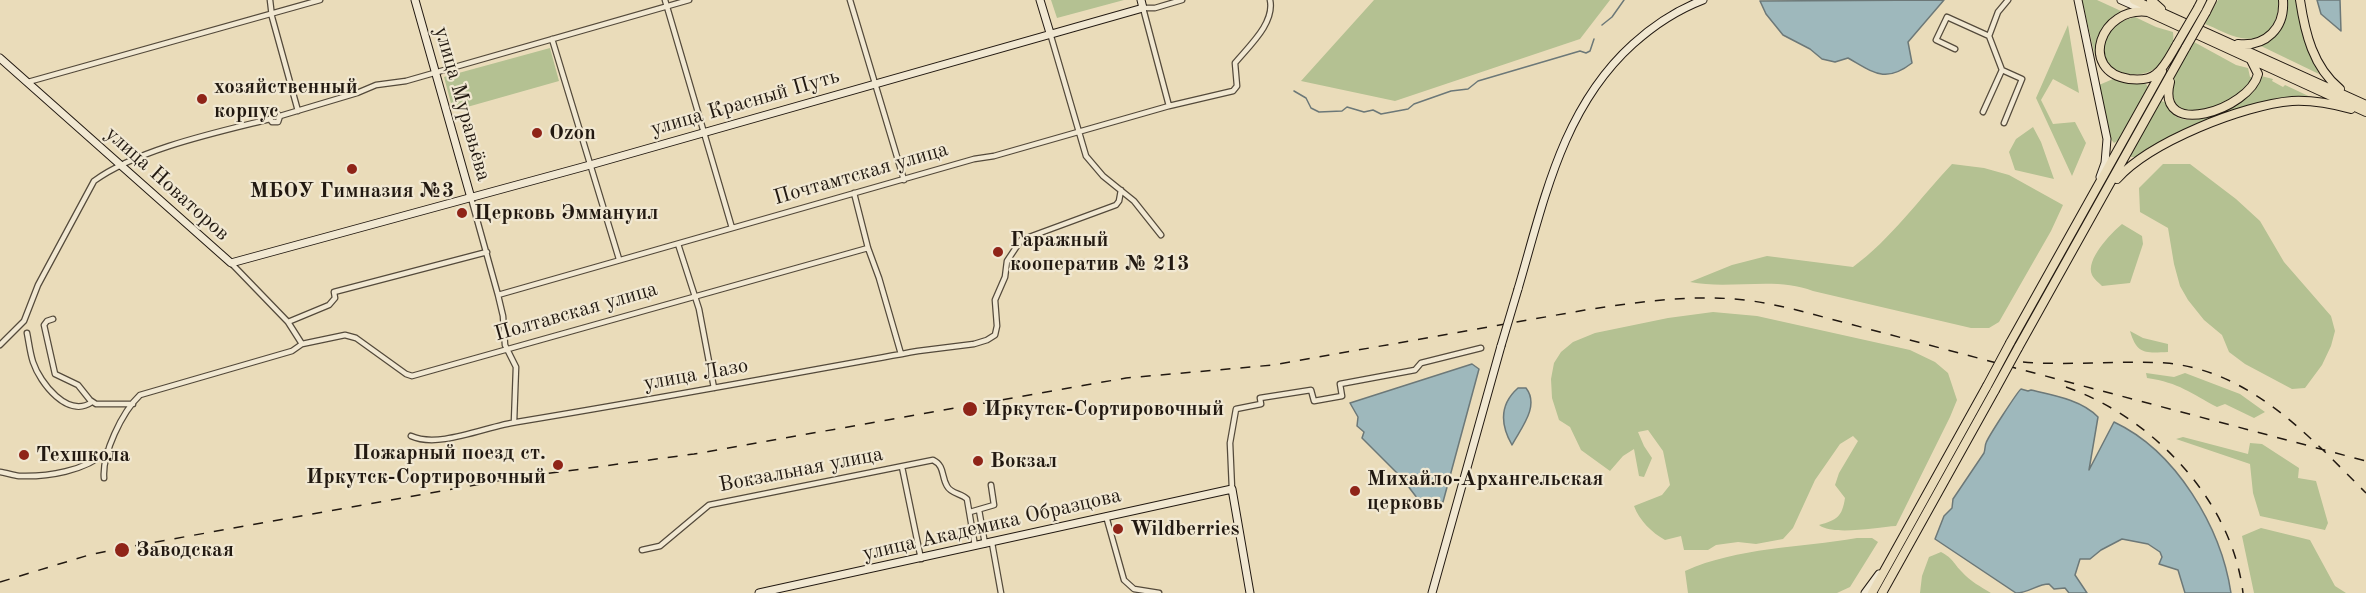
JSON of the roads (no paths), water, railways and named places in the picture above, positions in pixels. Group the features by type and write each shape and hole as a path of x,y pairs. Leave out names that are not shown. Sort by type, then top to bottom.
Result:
{"main road":[{"path":"2134,0 2366,105"},
{"path":"2151,0 2172,17"},
{"path":"2212,0 2202,5 2177,44 2158,72 2149,78 2123,77 2106,67 2101,58 2100,46 2109,27 2121,15 2131,12 2148,12 2250,58 2366,113"},
{"path":"2234,44 2257,44 2271,35 2279,22 2283,0"},
{"path":"2300,0 2308,39 2321,68 2334,84 2356,100"},
{"path":"2202,5 2170,81 2168,91 2173,107 2187,116 2195,116 2223,107 2248,91 2254,84 2258,74 2250,58"},
{"path":"1882,593 1991,388 2010,343 2177,44"},
{"path":"1872,593 1991,388 2018,348 2186,47"},
{"path":"2097,207 2117,178 2138,161 2196,129 2238,113 2274,104 2300,101 2366,113"}],"street":[{"path":"270,0 272,17 298,111"},
{"path":"28,82 320,0"},
{"name":"улица Муравьёва","path":"415,0 487,252 503,316 504,343 517,372 514,422"},
{"path":"665,0 732,228"},
{"path":"0,345 24,321 38,285 90,185 105,173 155,152 270,119 274,112 280,116 367,88 406,81 689,0"},
{"path":"850,0 904,180"},
{"path":"1040,0 1077,132 1090,163 1134,201 1161,235"},
{"path":"1141,0 1169,106"},
{"name":"улица Красный Путь","path":"231,263 590,165 1050,33 1182,0"},
{"name":"Почтамтская улица","path":"498,295 854,193 1169,106 1233,91 1237,86 1235,63 1268,21 1272,7 1270,0"},
{"path":"1432,593 1501,346 1555,165 1570,128 1589,94 1612,65 1639,39 1666,19 1703,0"},
{"path":"2004,123 2022,79 2002,70 1989,36 1998,12 2008,0"},
{"path":"2078,0 2107,145 2103,171 2088,202"},
{"path":"2121,0 2148,12"},
{"path":"1955,49 1936,40 1947,17 1989,36"},
{"path":"552,39 619,259"},
{"name":"улица Новаторов","path":"0,58 231,263 288,322 302,344"},
{"path":"1983,112 2002,70"},
{"name":"улица Лазо","path":"411,436 423,440 446,438 514,422 584,412 987,340 995,334 997,326 995,300 1005,277 1006,261 1013,248 1021,240 1116,206 1120,190"},
{"path":"854,193 868,248 901,354"},
{"path":"678,244 699,309 714,388"},
{"name":"Полтавская улица","path":"302,344 345,335 356,338 412,376 868,248"},
{"path":"288,322 329,305 335,298 334,292 487,252"},
{"path":"53,319 46,321 44,325 53,371 59,377 78,385 96,404 133,404"},
{"path":"27,333 33,362 52,392 61,400 76,407 86,406 92,402"},
{"path":"104,478 108,450 140,395 296,350 302,344"},
{"path":"1250,593 1232,489 1230,443 1236,409 1261,404 1260,398 1311,390 1314,401 1342,396 1340,384 1415,370 1421,363 1481,348"},
{"path":"0,472 26,476 76,470 98,459 108,450"},
{"name":"Вокзальная улица","path":"642,550 660,546 709,506 933,460 941,467 950,491 965,496 970,512"},
{"path":"902,467 921,559"},
{"path":"975,547 970,512 994,505 991,485"},
{"name":"улица Академика Образцова","path":"759,593 1232,489"},
{"path":"979,510 1001,593"},
{"path":"1106,516 1124,580 1134,589 1159,593"},
{"path":"1865,593 1897,550"}],"water":[{"path":"1944,0 1908,42 1912,63 1894,73 1886,74 1879,74 1848,58 1835,62 1822,59 1810,49 1783,35 1766,14 1760,1"},
{"path":"2317,0 2340,0 2341,31 2321,14"},
{"path":"1472,364 1479,369 1443,502 1424,507 1401,477 1362,438 1364,432 1357,426 1358,417 1350,403"},
{"path":"1518,388 1526,388 1531,402 1528,417 1512,445 1505,429 1504,415 1508,401"},
{"path":"2021,389 2067,399 2084,406 2098,417 2089,470 2114,422 2136,435 2157,452 2176,471 2206,518 2226,568 2231,593 2185,593 2178,570 2159,564 2162,557 2160,552 2148,544 2122,539 2101,550 2090,559 2080,559 2075,575 2087,593 2069,593 2065,588 2054,589 2049,584 2016,593 1935,539 1944,516 1952,508 1953,499 1984,453 1988,439"}],"waterway":[{"path":"1602,25 1612,17 1624,0"},
{"path":"1294,91 1306,98 1311,108 1319,112 1342,111 1347,107 1364,112 1373,110 1381,114 1408,109 1414,104 1451,91 1468,89 1478,81 1580,51 1586,53 1590,51 1594,39"}],"railway":[{"path":"0,582 89,555 122,548 514,478 694,454 1126,378 1273,365 1585,310 1685,298 1725,298 1787,308 2366,461"},
{"path":"2023,362 2166,363 2197,369 2225,379 2252,393 2300,429 2366,493"},
{"path":"2066,387 2098,401 2128,419 2157,441 2183,466 2205,495 2223,526 2236,559 2243,593"}],"place":[{"name":"хозяйственный корпус","path":"202,99"},
{"name":"Ozon","path":"537,133"},
{"name":"МБОУ Гимназия №3","path":"352,169"},
{"name":"Церковь Эммануил","path":"462,213"},
{"name":"Гаражный кооператив № 213","path":"998,252"},
{"name":"Иркутск-Сортировочный","path":"970,409"},
{"name":"Техшкола","path":"24,455"},
{"name":"Вокзал","path":"978,461"},
{"name":"Пожарный поезд ст. Иркутск-Сортировочный","path":"558,465"},
{"name":"Михайло-Архангельская церковь","path":"1355,491"},
{"name":"Wildberries","path":"1118,529"},
{"name":"Заводская","path":"122,550"}]}
